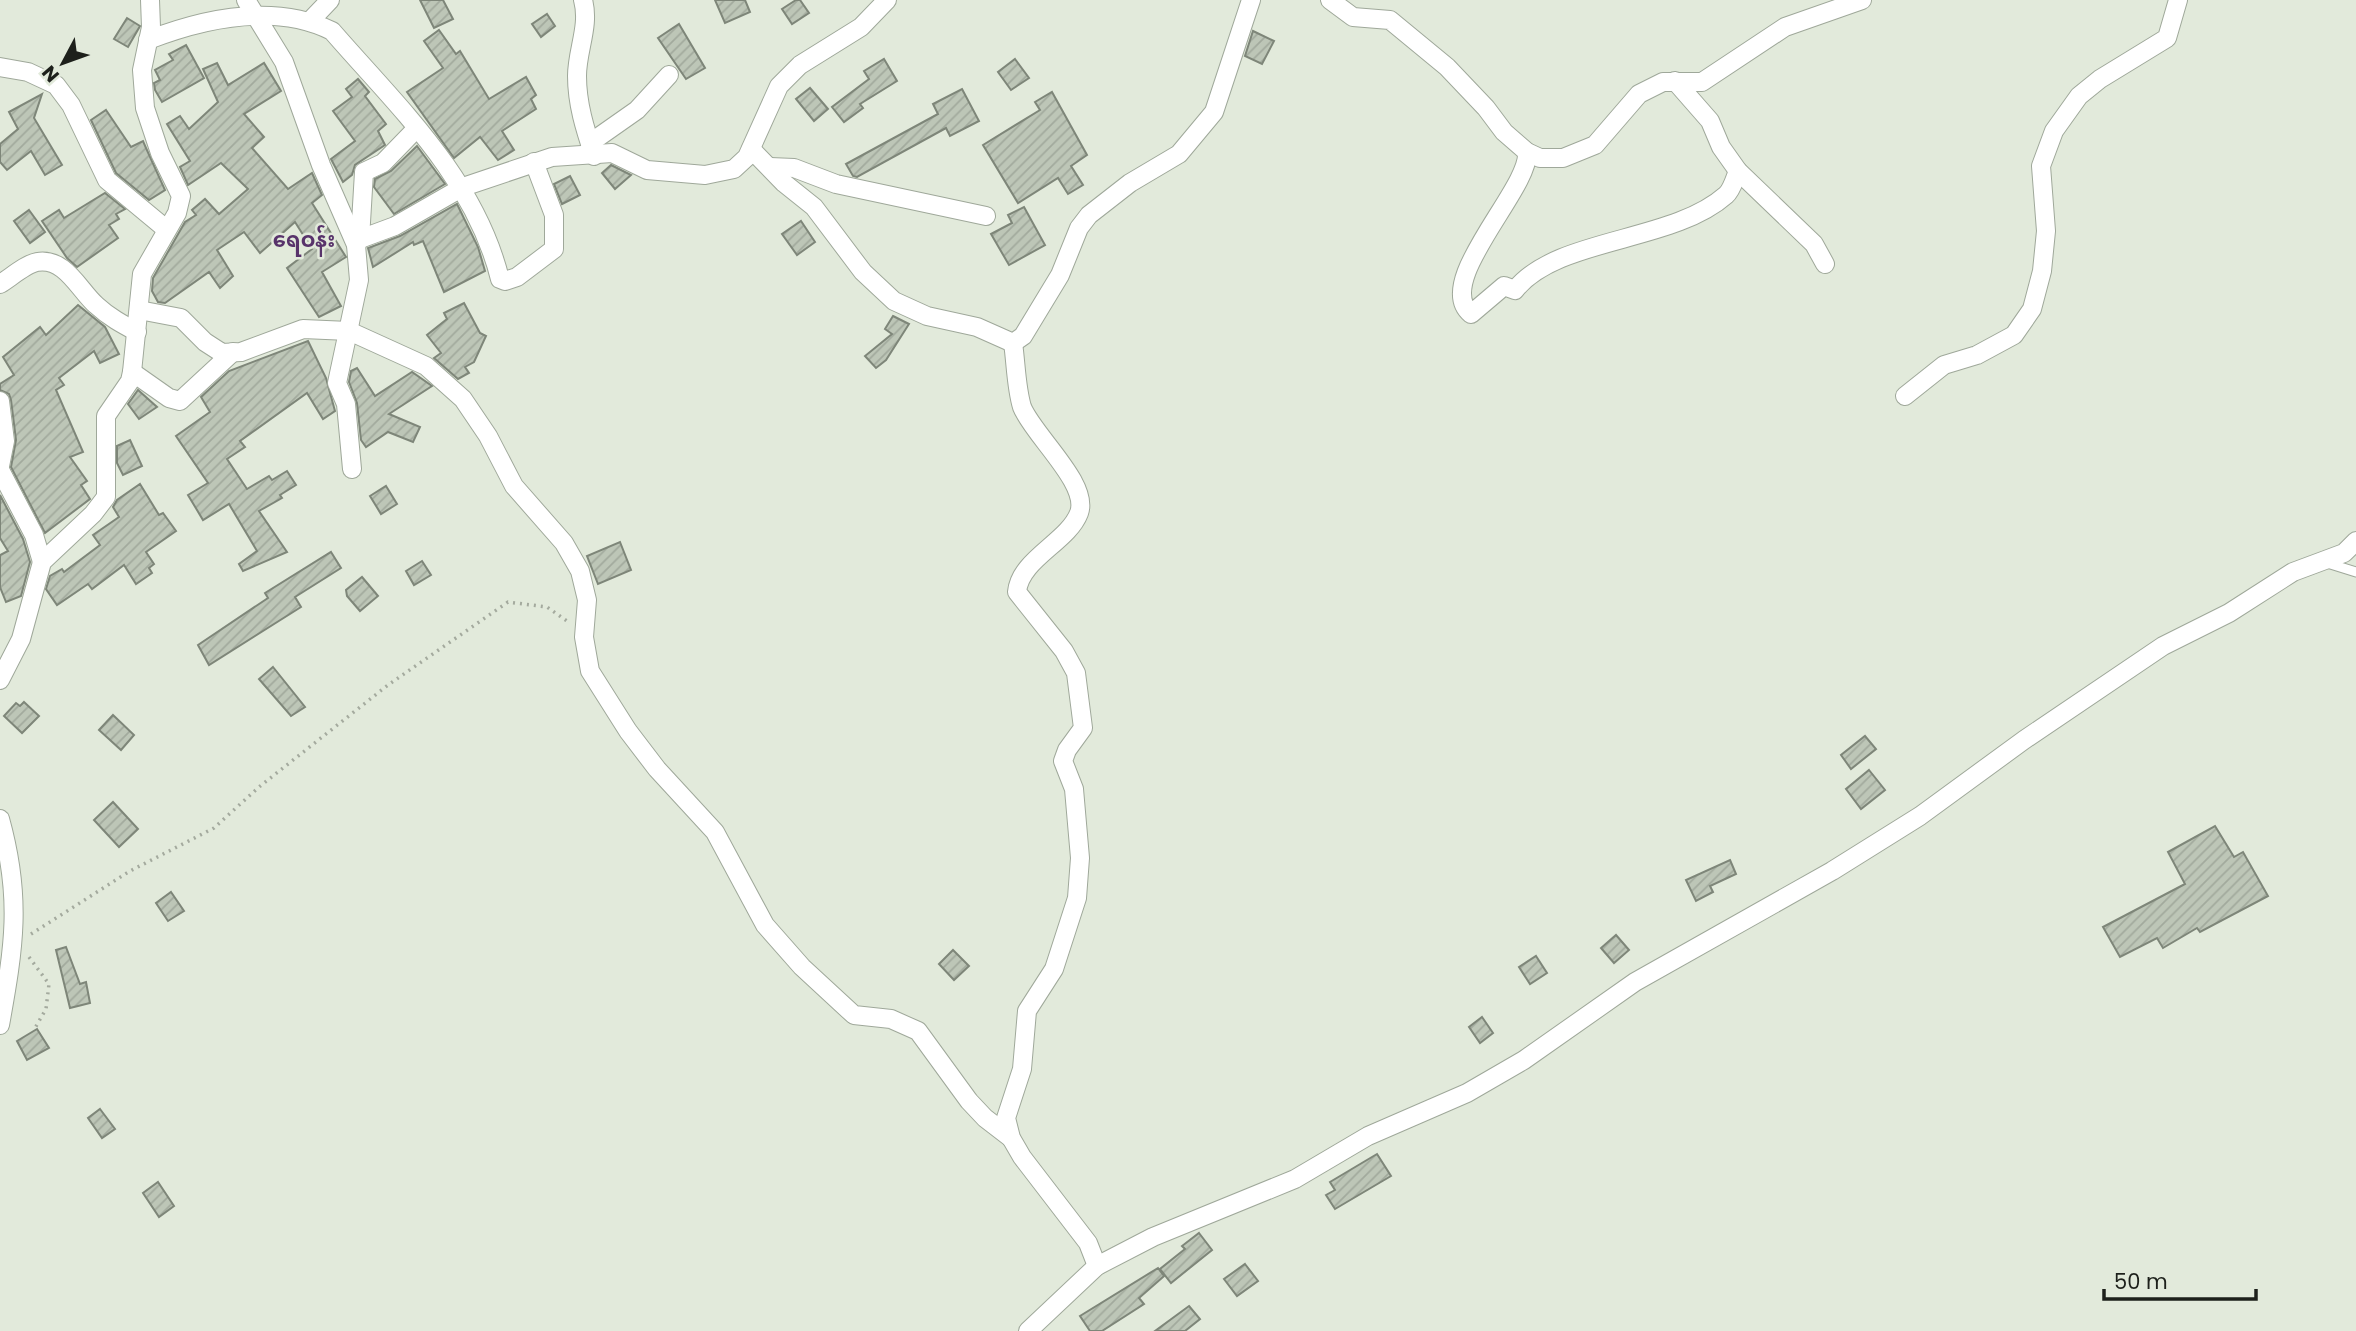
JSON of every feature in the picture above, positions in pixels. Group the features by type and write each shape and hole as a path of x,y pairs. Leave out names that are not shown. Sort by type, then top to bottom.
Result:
{"street":[{"path":"0,680 21,639 42,562 93,514 106,496 106,416 130,381 142,274 177,213 181,196 159,153 145,108 142,70 148,40 150,0"},
{"path":"246,0 284,62 321,165 358,242"},
{"path":"310,20 330,0"},
{"path":"583,0 586,12 577,74 580,114 592,150"},
{"path":"592,150 612,153 647,170 705,174 734,169 751,149 779,86 800,65 861,27 887,0"},
{"path":"1013,343 1023,336 1060,275 1079,228 1089,215 1130,183 1179,154 1214,112 1251,0"},
{"path":"1330,0 1353,17 1390,20 1401,28 1408,38 1447,67 1486,108 1504,132 1527,152 1540,158 1563,158 1595,145 1612,127 1625,107 1639,94 1663,82 1702,82 1785,27 1861,0"},
{"path":"1905,396 1944,365 1977,355 2014,335 2032,309 2042,271 2046,231 2041,166 2054,131 2079,96 2100,79 2167,38 2178,0"},
{"path":"148,40 183,26 285,15 310,20 332,31 463,187 488,240 500,279 505,281 517,277 554,249 554,215 534,162"},
{"path":"0,67 28,72 56,85 71,105 107,180 166,229"},
{"path":"358,242 395,226 463,187 534,162 580,155 592,150 637,110 669,75"},
{"path":"1675,81 1710,121 1721,147 1738,171 1814,244 1825,264"},
{"path":"352,468 345,404 337,383 359,280 358,242 364,172 383,163 416,129"},
{"path":"751,149 814,207 863,272 894,301 927,316 977,327 1013,343"},
{"path":"1527,152 1528,163 1524,174 1514,184 1509,199 1486,230 1467,273 1462,298 1465,309 1471,314 1504,286 1515,290 1524,279 1581,250 1657,231 1704,208 1728,194 1738,171"},
{"path":"770,167 794,168 836,184 986,216"},
{"path":"0,284 36,262 53,263 75,280 92,302 111,318 137,332"},
{"path":"139,310 181,318 205,342 222,353 233,352 303,329 349,331 426,366 463,400 488,436 514,486 564,543 580,571 587,600 584,637 590,671 657,769 715,832 765,925 778,943 854,1015 891,1019 918,1031 969,1101 1011,1138 1088,1243 1097,1266"},
{"path":"1011,1138 1006,1118 1022,1069 1027,1011 1054,969 1077,898 1080,858 1074,789 1063,761 1067,750 1083,728 1076,673 1064,651 1017,592 1018,585 1027,572 1079,513 1081,495 1023,407 1013,343"},
{"path":"132,372 169,398 180,401 233,352"},
{"path":"0,401 5,440 0,468 34,535 42,562"},
{"path":"1028,1331 1097,1266 1153,1237 1295,1179 1368,1136 1478,1086 1524,1060 1635,982 1832,871 1920,816 2024,740 2163,646 2229,613 2293,572 2344,553 2356,541"},
{"path":"0,819 15,903 14,945 0,1025"}],"lane":[{"path":"2322,561 2356,572"}],"path":[{"path":"35,1028 46,1009 48,984 36,962 14,945 130,871 214,828 259,788 388,685 508,602 547,607 584,637"}],"building":[{"path":"420,0 443,0 453,19 434,28"},
{"path":"715,0 745,0 750,12 725,23"},
{"path":"800,0 809,13 792,24 782,9"},
{"path":"547,14 555,26 541,37 532,24"},
{"path":"127,18 140,26 128,47 114,39"},
{"path":"679,24 705,68 686,79 658,38"},
{"path":"439,30 456,54 460,51 489,99 526,77 536,95 531,99 536,109 502,131 514,150 498,160 480,137 454,158 407,92 443,68 424,41"},
{"path":"1253,31 1274,41 1262,64 1245,56"},
{"path":"186,45 204,78 162,102 155,90 154,83 160,80 155,70 173,60 169,54"},
{"path":"884,59 897,81 860,104 863,108 844,122 832,107 869,79 864,71"},
{"path":"1015,59 1029,78 1011,90 998,72"},
{"path":"217,63 228,85 264,63 281,91 244,114 264,137 252,148 288,189 312,173 322,195 312,203 346,257 322,272 341,306 319,317 287,268 312,249 295,222 260,253 244,232 217,250 233,276 220,288 209,272 165,303 158,302 152,291 153,278 185,222 196,215 192,210 205,199 219,214 248,189 221,163 188,185 180,167 190,161 167,124 180,116 189,129 218,102 203,69"},
{"path":"358,79 369,92 365,96 386,124 378,131 385,145 355,165 352,175 343,182 331,159 355,141 333,111 352,97 346,89"},
{"path":"810,88 828,109 814,121 796,99"},
{"path":"962,89 979,121 950,136 946,128 857,177 853,176 846,164 938,114 933,104"},
{"path":"1052,92 1087,155 1071,166 1083,185 1068,194 1058,178 1018,203 983,145 1040,110 1035,102"},
{"path":"42,94 34,118 62,165 45,175 31,151 7,170 0,162 0,144 18,129 9,112"},
{"path":"106,110 131,147 143,141 165,190 149,200 116,173 91,120"},
{"path":"417,146 445,184 394,214 374,187 375,179 391,171"},
{"path":"611,165 631,175 615,189 602,173"},
{"path":"570,176 580,195 562,204 554,184"},
{"path":"105,193 125,209 116,214 119,219 109,225 118,238 77,267 67,258 42,221 59,210 64,218"},
{"path":"457,204 478,247 485,271 444,292 423,241 414,245 413,242 373,267 368,248 400,236"},
{"path":"1024,207 1045,245 1009,265 991,234 1012,223 1008,215"},
{"path":"29,210 45,232 30,243 14,221"},
{"path":"801,221 815,242 797,255 782,234"},
{"path":"464,303 480,333 486,336 474,362 465,367 469,373 458,379 434,358 441,353 427,335 447,319 444,313"},
{"path":"78,305 105,327 119,354 100,363 94,351 59,378 64,385 56,390 83,452 70,457 87,481 81,485 90,499 45,533 11,467 16,440 11,400 9,394 0,390 0,384 14,375 3,357 40,327 46,335"},
{"path":"893,316 909,324 886,360 876,368 865,356 892,334 885,329"},
{"path":"308,341 326,378 335,411 323,419 307,393 240,441 245,447 227,459 247,489 269,476 272,480 287,471 296,485 280,495 282,498 259,511 287,552 243,571 239,564 257,551 229,504 203,520 188,495 208,483 176,436 210,412 201,397 229,371"},
{"path":"357,368 375,396 412,372 432,386 389,414 420,427 413,442 388,432 366,447 361,440 357,403 349,382 351,371"},
{"path":"138,390 157,407 139,419 128,404"},
{"path":"130,440 142,466 123,475 117,463 117,446"},
{"path":"140,484 159,515 163,513 176,531 146,552 154,564 149,568 152,573 136,584 124,565 92,589 88,584 57,605 46,589 50,576 62,569 64,572 100,545 93,535 119,517 113,507 117,500"},
{"path":"386,486 397,504 381,514 370,496"},
{"path":"0,495 23,539 30,562 21,596 6,602 0,587 0,555 8,551 0,538"},
{"path":"620,542 631,570 598,584 587,556"},
{"path":"331,552 341,568 295,597 301,607 209,665 198,645 268,598 265,593"},
{"path":"422,561 431,575 414,585 406,571"},
{"path":"362,577 378,596 360,611 347,596 346,590"},
{"path":"273,667 305,707 291,716 259,679"},
{"path":"24,702 39,716 22,733 4,716 16,703 20,706"},
{"path":"113,715 134,735 121,750 99,730"},
{"path":"1865,736 1876,749 1851,769 1841,755"},
{"path":"1869,770 1885,790 1861,809 1846,789"},
{"path":"113,802 138,829 119,847 94,820"},
{"path":"2215,826 2234,857 2243,852 2268,896 2200,932 2197,928 2163,948 2157,938 2120,957 2103,927 2185,884 2168,852"},
{"path":"1730,860 1736,874 1710,886 1713,892 1696,901 1686,880"},
{"path":"171,892 184,911 168,921 156,903"},
{"path":"1616,935 1629,950 1614,963 1601,948"},
{"path":"66,947 80,984 86,982 90,1003 70,1008 56,950"},
{"path":"953,950 969,966 954,980 939,964"},
{"path":"1536,956 1547,973 1530,984 1519,967"},
{"path":"1482,1017 1493,1033 1480,1043 1469,1027"},
{"path":"37,1029 49,1048 27,1060 17,1041"},
{"path":"100,1109 115,1129 102,1138 88,1118"},
{"path":"1377,1154 1391,1176 1335,1209 1326,1195 1335,1190 1330,1182"},
{"path":"158,1182 174,1206 159,1217 143,1193"},
{"path":"1199,1233 1212,1250 1171,1283 1160,1269 1185,1249 1182,1246"},
{"path":"1245,1264 1258,1281 1237,1296 1224,1279"},
{"path":"1158,1268 1164,1276 1139,1298 1144,1304 1102,1331 1090,1331 1080,1316"},
{"path":"1189,1306 1200,1319 1185,1331 1155,1331"}],"district":[{"name":"ရေဝန်း","path":"304,239"}]}
